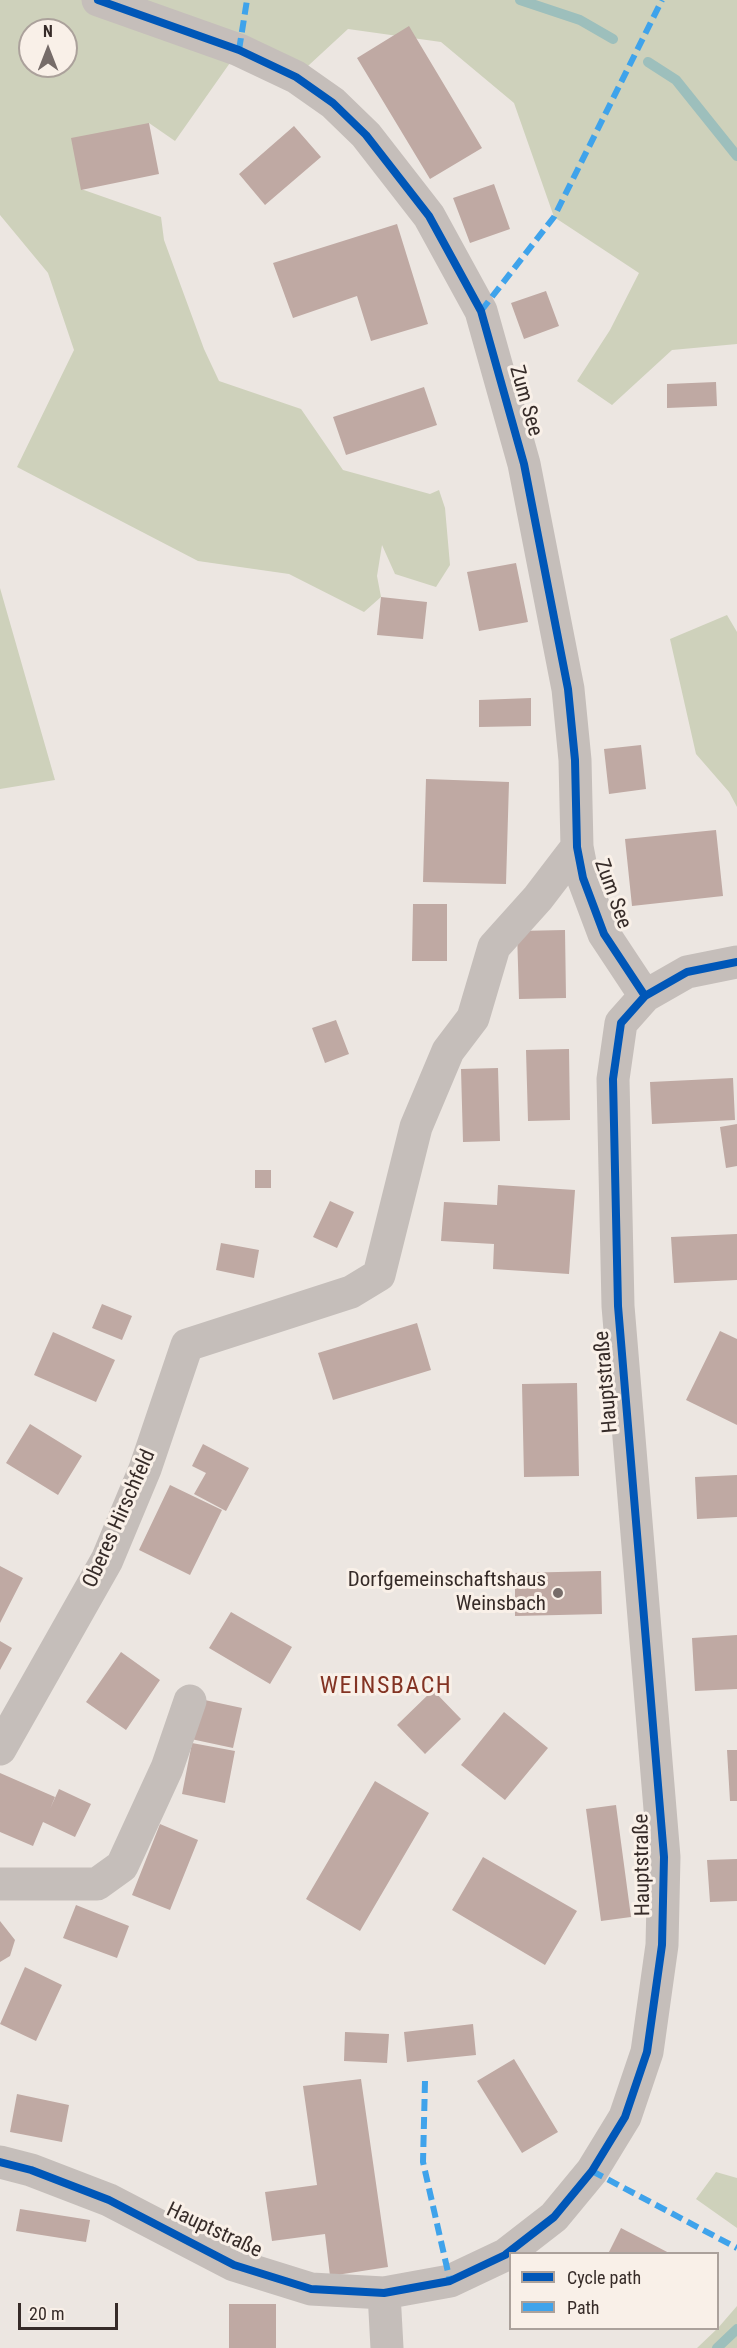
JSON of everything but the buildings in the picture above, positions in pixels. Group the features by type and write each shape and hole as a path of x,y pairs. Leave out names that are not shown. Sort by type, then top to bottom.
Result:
{"street":[{"name":"Zum See","path":"98,0 239,50 296,77 333,103 366,135 429,216 481,311 524,464 568,689 578,847 583,878 604,934 645,996"},
{"name":"Oberes Hirschfeld","path":"0,1749 107,1560 145,1469 187,1345 351,1292 379,1275 416,1127 448,1051 473,1018 494,947 538,898 578,847"},
{"name":"Hauptstraße","path":"0,2162 31,2170 110,2200 234,2265 311,2289 384,2293 450,2281 505,2254 554,2217 592,2171 625,2117 647,2052 662,1945 664,1857 618,1306 613,1079 621,1023 645,996 687,972 737,962"},
{"path":"0,1884 97,1884 122,1866 166,1768 190,1701"},
{"path":"384,2293 387,2348"}],"green space":[{"path":"0,0 737,0 737,344 672,350 612,405 577,381 610,330 639,273 554,217 514,103 441,42 348,29 296,77 239,50 175,141 149,123 81,189 161,217 164,240 204,349 219,381 301,409 343,470 430,494 439,490 445,508 450,565 436,587 395,574 382,545 377,576 381,597 364,612 289,574 198,561 17,467 74,350 48,273 0,215"},
{"path":"0,588 55,780 0,789"},
{"path":"727,615 737,632 737,807 729,792 696,754 670,639"},
{"path":"716,2172 737,2178 737,2228 696,2199"},
{"path":"737,2306 737,2348 697,2348 716,2330 719,2330 719,2327"}],"waterway":[{"name":"WEINSBACH","path":"520,0 580,20 613,39"},
{"name":"WEINSBACH","path":"648,62 676,80 737,156"},
{"name":"WEINSBACH","path":"717,2348 737,2329"}],"marked path":[{"path":"239,50 247,0"},
{"path":"481,311 554,217 662,0"},
{"path":"425,2081 423,2162 450,2281"},
{"path":"592,2171 737,2248"}],"cycle path":[{"path":"98,0 239,50 296,77 333,103 366,135 429,216 481,311 524,464 568,689 575,760 577,847 583,878 604,934 645,996"},
{"path":"0,2162 31,2170 109,2200 234,2265 311,2289 384,2293 450,2281 505,2255 554,2217 592,2171 625,2117 647,2052 662,1945 664,1857 618,1306 613,1079 621,1023 645,996 687,972 737,962"}],"place":[{"name":"Dorfgemeinschaftshaus Weinsbach","path":"558,1593"}],"district":[{"name":"WEINSBACH","path":"386,1687"}]}
